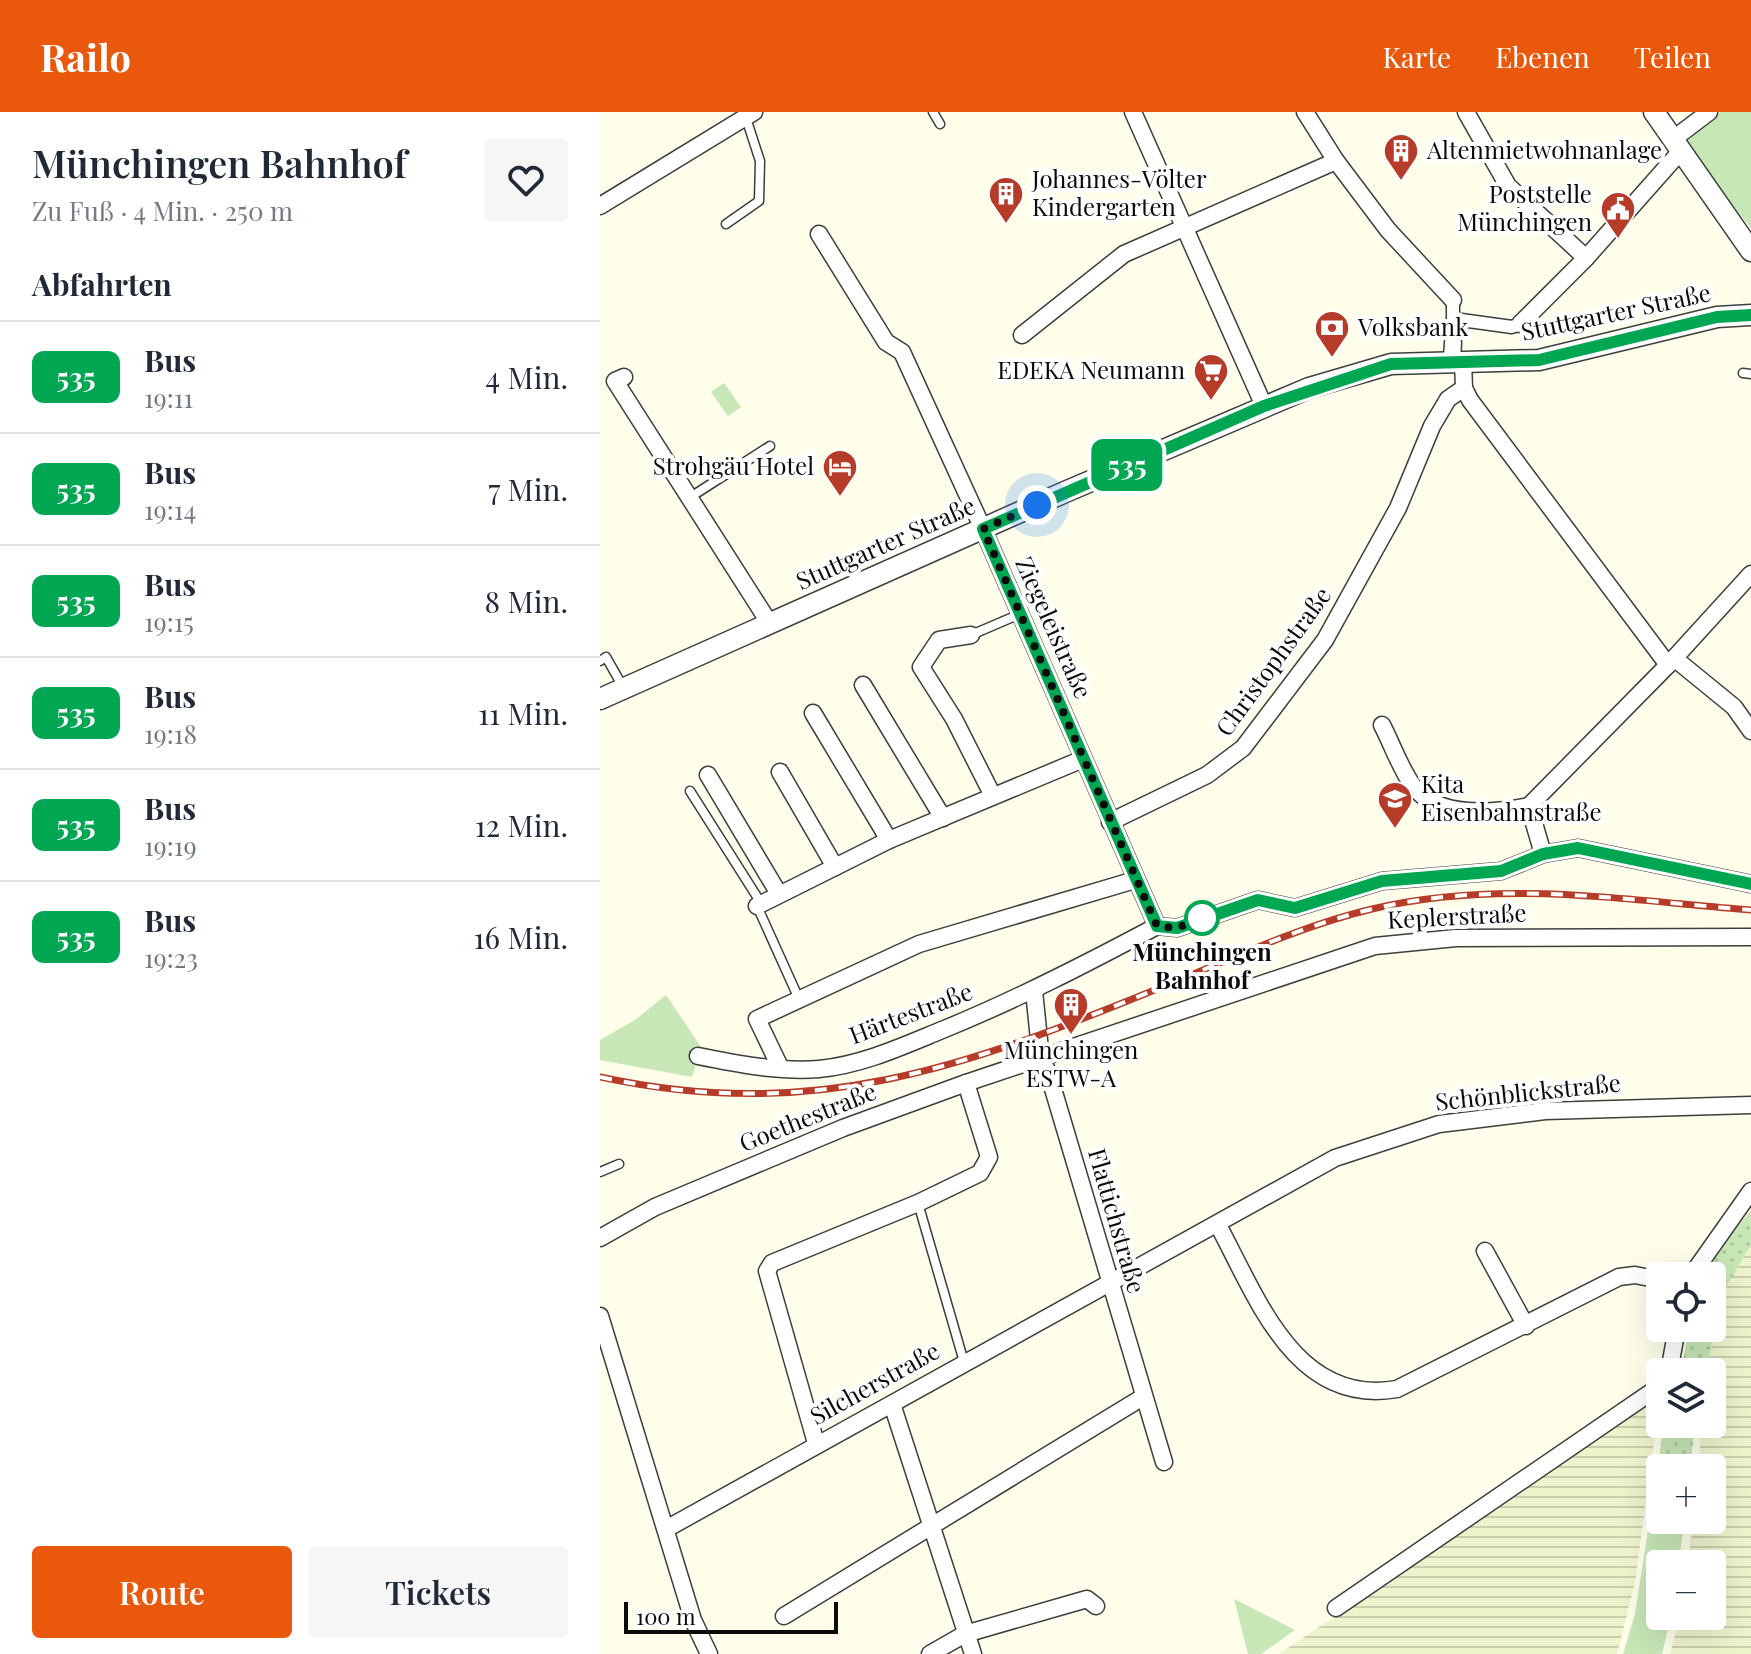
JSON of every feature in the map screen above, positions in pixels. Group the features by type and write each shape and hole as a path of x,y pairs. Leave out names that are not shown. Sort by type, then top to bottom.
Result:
{"street":[{"path":"1133,112 1264,406"},
{"path":"1305,112 1336,161 1388,230 1453,300 1456,355 1464,388 1512,458 1671,662 1734,707 1751,731"},
{"path":"1466,112 1508,186 1586,258"},
{"path":"1654,112 1751,251"},
{"path":"1454,319 1512,327 1520,324 1586,258 1676,146 1709,112"},
{"path":"600,206 750,115"},
{"path":"1022,335 1124,254 1336,161"},
{"name":"Ziegeleistraße","path":"819,234 886,342 902,352 1157,926"},
{"name":"Stuttgarter Straße","path":"600,699 1264,406 1391,364 1456,355 1539,360 1717,317 1751,315"},
{"path":"624,377 615,381 770,624"},
{"name":"Christophstraße","path":"1110,822 1207,775 1231,761 1243,748 1325,640 1398,508 1432,426 1448,399 1464,388"},
{"path":"1382,725 1413,786 1432,802 1491,814 1529,806 1671,662 1751,574"},
{"path":"971,635 939,640 921,667 960,729 993,796"},
{"path":"863,685 943,818"},
{"path":"813,713 889,840"},
{"path":"759,904 889,840 1083,759"},
{"path":"780,772 835,867"},
{"path":"708,775 779,894"},
{"path":"1529,806 1543,854"},
{"path":"1157,926 1177,928 1258,900 1295,908 1382,881 1501,871 1543,854 1578,848 1751,884"},
{"path":"780,1067 757,1019 919,944 1135,880"},
{"name":"Härtestraße","path":"698,1056 780,1067 823,1068 880,1054 1034,991 1157,926"},
{"name":"Keplerstraße","path":"1041,1059 1375,946 1456,938 1751,937"},
{"name":"Flattichstraße","path":"1034,991 1041,1059 1048,1072 1109,1286 1164,1462"},
{"name":"Goethestraße","path":"600,1238 655,1207 843,1128 1041,1059"},
{"path":"816,1443 767,1271 772,1263 918,1203 980,1173 989,1157 966,1083"},
{"name":"Schönblickstraße","path":"1109,1286 1335,1158 1439,1124 1545,1111 1751,1105"},
{"path":"1701,1262 1751,1191"},
{"path":"1218,1225 1278,1336 1310,1370 1333,1383 1362,1391 1397,1389 1619,1277 1646,1277"},
{"path":"1485,1251 1526,1326"},
{"name":"Silcherstraße","path":"666,1529 816,1443 1109,1286"},
{"path":"600,1316 606,1353 666,1529 693,1620 709,1654"},
{"path":"1336,1608 1646,1396"},
{"path":"784,1616 1143,1397"},
{"path":"892,1404 973,1654"},
{"path":"930,1654 965,1634 1087,1599 1096,1606"}],"lane":[{"path":"933,112 940,124"},
{"path":"726,224 759,201 760,161 750,115"},
{"path":"688,499 770,446"},
{"path":"971,635 1020,614"},
{"path":"600,661 606,657 624,688"},
{"path":"690,791 759,904 799,999"},
{"path":"600,1172 619,1164"},
{"path":"918,1203 964,1362"}],"green space":[{"path":"1721,112 1751,112 1751,228 1713,182 1685,140"},
{"path":"724,383 741,407 728,416 711,392"},
{"path":"666,995 701,1047 692,1077 600,1060 600,1040 635,1020"},
{"path":"1751,1211 1751,1245 1726,1287 1726,1262 1713,1262 1725,1240"},
{"path":"1751,1245 1751,1654 1670,1654 1676,1630 1726,1630 1726,1550 1690,1550 1691,1534 1726,1534 1726,1454 1700,1454 1700,1438 1726,1438 1726,1358 1709,1358 1712,1342 1726,1342 1726,1287"},
{"path":"1686,1342 1712,1342 1709,1358 1684,1358"},
{"path":"1646,1406 1646,1438 1654,1438 1652,1454 1646,1454 1646,1501 1635,1582 1617,1654 1279,1654"},
{"path":"1662,1438 1693,1438 1692,1454 1660,1454"},
{"path":"1647,1534 1682,1534 1681,1550 1646,1550 1646,1630 1668,1630 1662,1654 1623,1654 1635,1614"},
{"path":"1234,1599 1295,1630 1261,1654 1248,1654"}],"railway":[{"path":"600,1077 678,1090 751,1094 820,1090 888,1079 954,1063 1022,1041 1319,924 1419,900 1514,893 1561,894 1751,910"}],"bus line":[{"name":"535","path":"1751,315 1717,317 1674,326 1539,360 1391,364 1309,388 1264,406 983,529 1157,926 1177,928 1258,900 1295,908 1382,881 1501,871 1543,854 1578,848 1614,853 1751,884"}],"place":[{"name":"Altenmietwohnanlage","path":"1401,182"},
{"name":"Johannes-Völter Kindergarten","path":"1006,225"},
{"name":"Poststelle Münchingen","path":"1618,240"},
{"name":"Volksbank","path":"1332,359"},
{"name":"EDEKA Neumann","path":"1211,402"},
{"name":"Strohgäu Hotel","path":"840,498"},
{"name":"Kita Eisenbahnstraße","path":"1395,830"},
{"name":"Münchingen Bahnhof","path":"1202,918"},
{"name":"Münchingen ESTW-A","path":"1071,1036"}],"route":[{"path":"1037,505 983,529 1157,926 1177,928 1202,918"}]}
